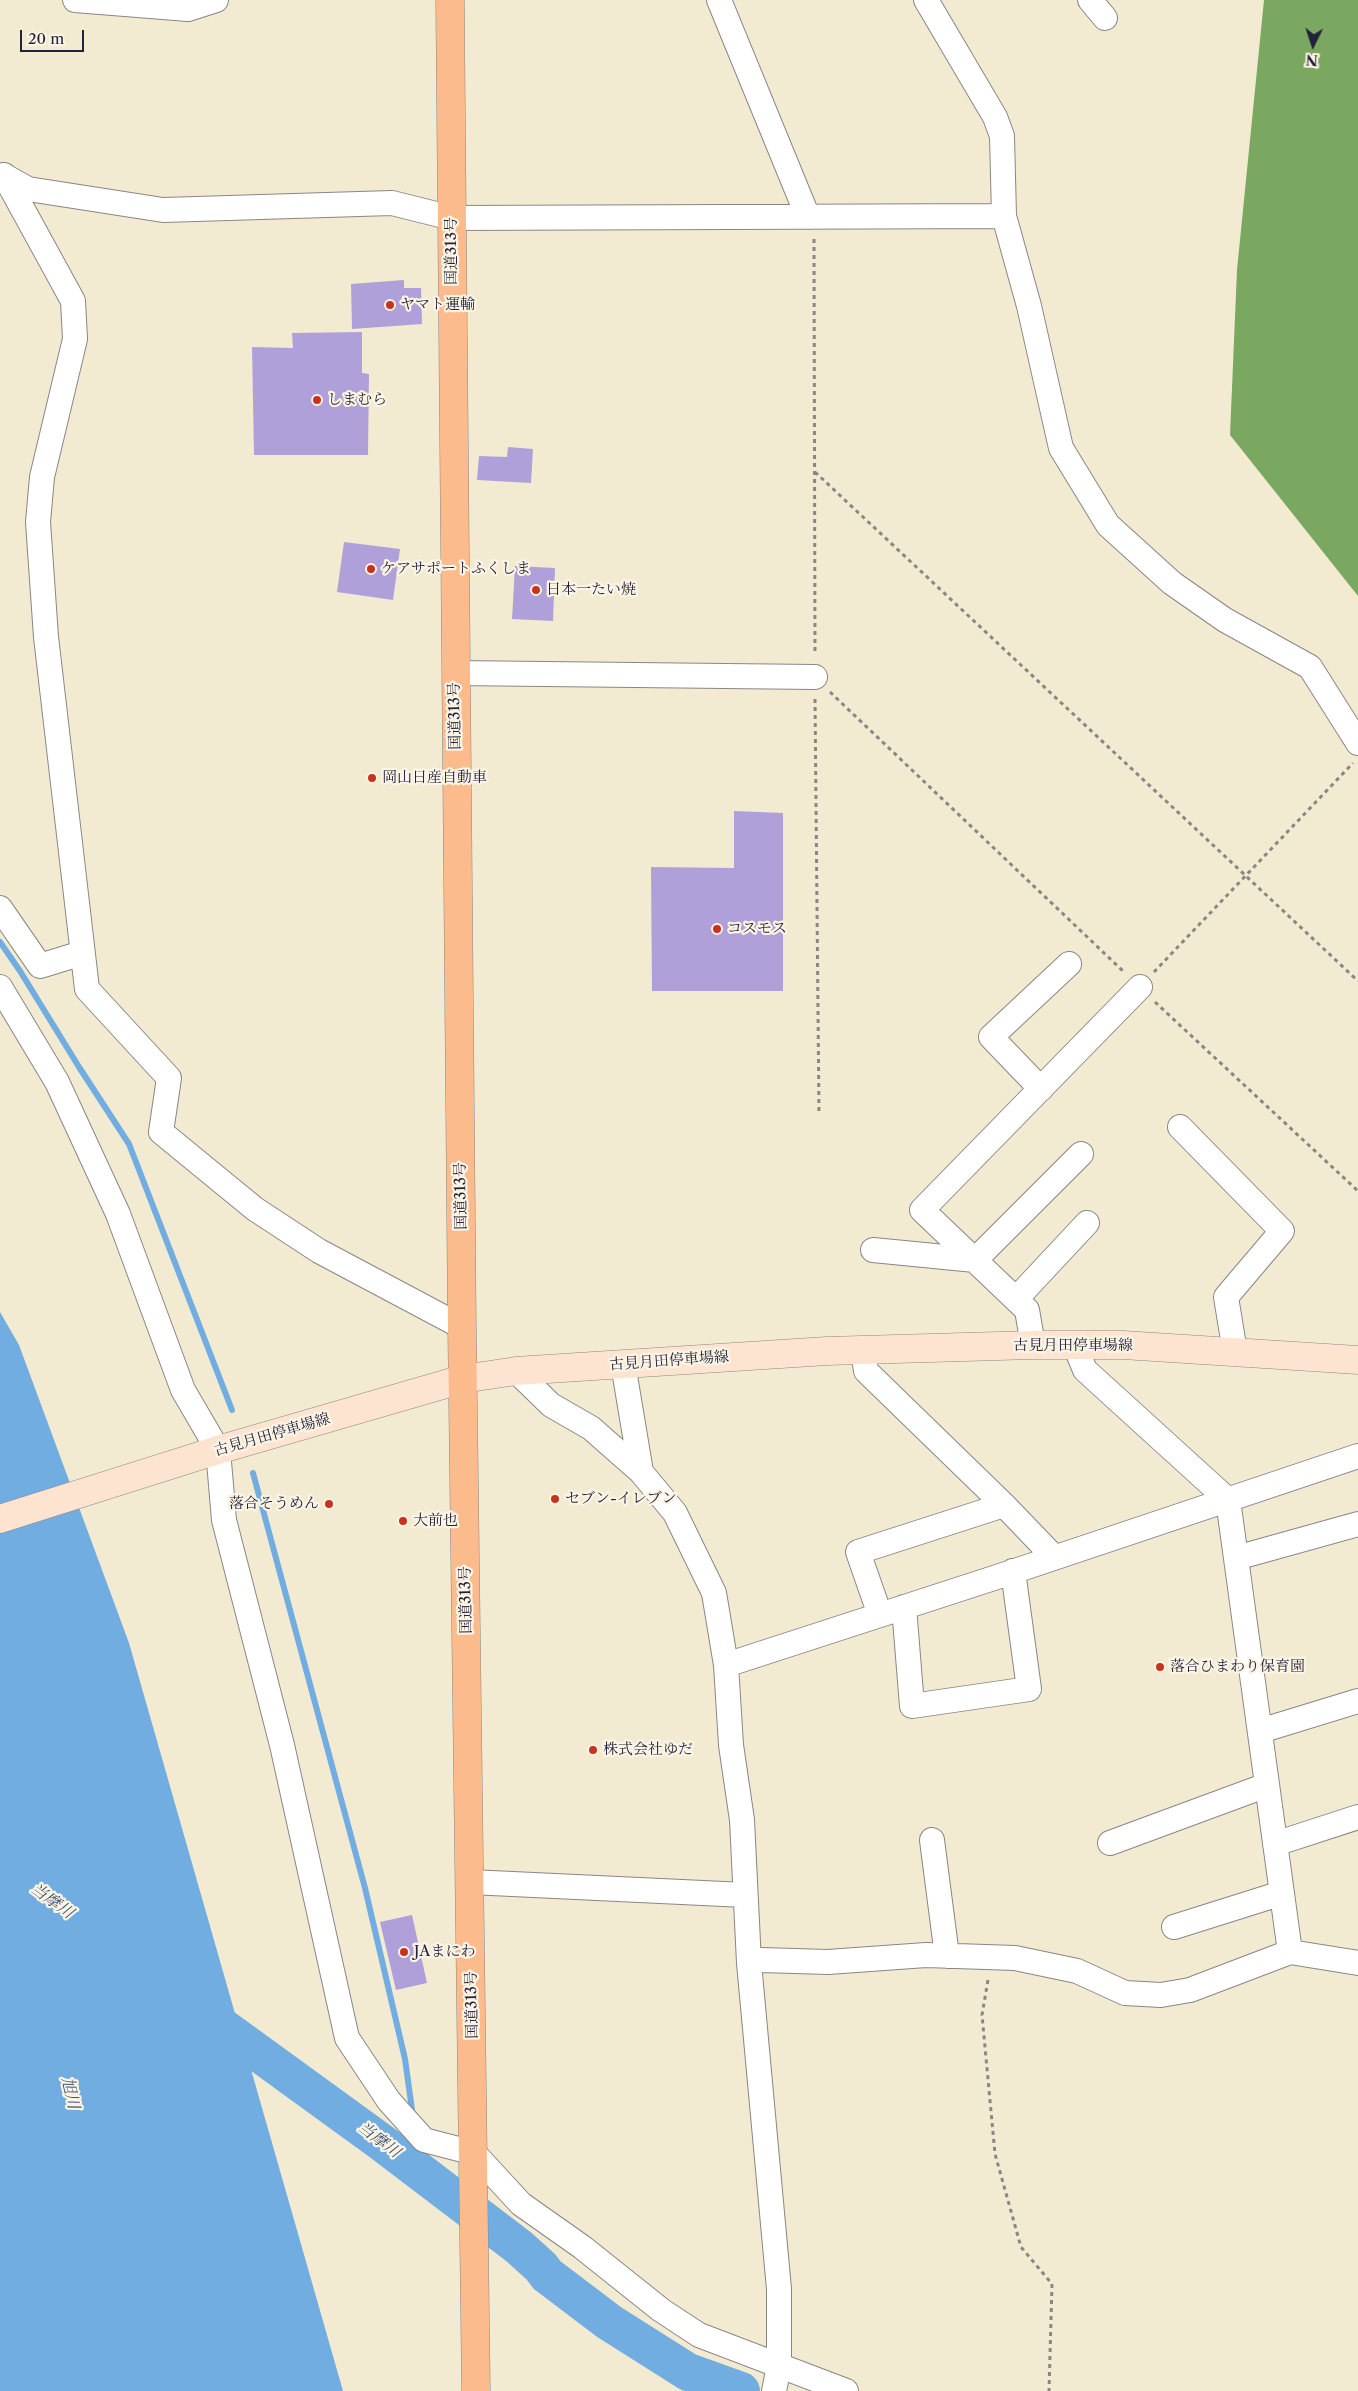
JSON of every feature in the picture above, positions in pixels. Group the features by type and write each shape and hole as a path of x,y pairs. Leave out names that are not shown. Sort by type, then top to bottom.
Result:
{"highway":[{"name":"国道313号","path":"450,0 462,1327 476,2391"}],"main road":[{"name":"古見月田停車場線","path":"0,1519 218,1450 463,1379 516,1371 863,1350 1033,1345 1123,1345 1358,1360"}],"street":[{"path":"75,0 188,9 216,0"},
{"path":"719,0 808,217"},
{"path":"926,0 995,117 1002,136 1004,216 1029,306 1061,448 1108,525 1172,583 1225,620 1310,667 1358,743"},
{"path":"1090,0 1105,18"},
{"path":"2,174 28,189 163,210 392,203 452,218 1004,216"},
{"path":"2,174 72,301 75,339 42,477 38,522 46,637 87,989 169,1078 161,1132 255,1209 319,1251 462,1327"},
{"path":"455,673 815,677"},
{"path":"0,908 40,966 82,953"},
{"path":"1041,1089 991,1037 1069,964"},
{"path":"0,987 57,1082 118,1214 182,1390 218,1450 224,1520 282,1745 347,2038 388,2101 424,2140 474,2154 521,2204 582,2247 661,2310 699,2335 846,2391"},
{"path":"1033,1345 1027,1310 922,1210 1140,987"},
{"path":"1180,1127 1282,1231 1226,1297 1234,1352"},
{"path":"975,1260 1081,1154"},
{"path":"1016,1299 1087,1223"},
{"path":"873,1250 975,1260"},
{"path":"1075,1346 1085,1370 1228,1500 1290,1952"},
{"path":"863,1350 866,1371 1004,1505 1054,1557"},
{"path":"623,1364 641,1472"},
{"path":"516,1371 551,1405 590,1428 641,1472 675,1513 714,1593 726,1665 731,1745 742,1820 749,1963 779,2289 779,2367 774,2391"},
{"path":"726,1665 1358,1456"},
{"path":"880,1615 858,1552 1004,1505"},
{"path":"1236,1558 1358,1524"},
{"path":"904,1607 912,1706 1029,1690 1013,1571"},
{"path":"1260,1731 1358,1701"},
{"path":"1110,1843 1267,1785"},
{"path":"1275,1844 1358,1817"},
{"path":"932,1840 947,1956"},
{"path":"470,1882 746,1895"},
{"path":"1174,1927 1282,1893"},
{"path":"749,1963 761,1960 828,1962 947,1956 1015,1958 1077,1971 1126,1993 1161,1995 1190,1990 1290,1952 1358,1963"}],"path":[{"path":"808,217 814,235 815,677 819,1115"},
{"path":"814,471 1358,981"},
{"path":"815,677 1140,987 1358,1191"},
{"path":"1140,987 1358,758"},
{"path":"992,1957 982,2015 995,2154 1021,2247 1052,2284 1049,2391"}],"green space":[{"path":"1264,0 1358,0 1358,596 1230,435 1237,270"}],"water":[{"name":"旭川","path":"0,1312 19,1345 129,1643 343,2391 0,2391"}],"building":[{"path":"404,280 404,288 421,288 422,324 352,329 351,284"},
{"path":"362,332 362,373 369,374 368,455 254,455 252,347 293,348 292,333"},
{"path":"508,447 533,449 531,483 477,480 479,456 507,457"},
{"path":"344,542 400,549 393,600 337,592"},
{"path":"515,566 555,568 553,621 512,619"},
{"name":"コスモス","path":"734,811 783,813 783,991 652,991 651,867 734,868"},
{"name":"JAまにわ","path":"412,1915 427,1983 396,1990 380,1922"}],"waterway":[{"path":"0,942 129,1144 232,1410"},
{"path":"253,1473 365,1888 405,2059 413,2117"},
{"name":"当摩川","path":"202,2012 381,2142 519,2247 547,2275 609,2322 688,2372 741,2391"},
{"path":"416,2142 421,2173"}],"place":[{"name":"ヤマト運輸","path":"390,305"},
{"name":"しまむら","path":"317,400"},
{"name":"ケアサポートふくしま","path":"371,569"},
{"name":"日本一たい焼","path":"536,590"},
{"name":"岡山日産自動車","path":"372,778"},
{"name":"コスモス","path":"717,929"},
{"name":"セブン-イレブン","path":"555,1499"},
{"name":"落合そうめん","path":"329,1504"},
{"name":"大前也","path":"403,1521"},
{"name":"落合ひまわり保育園","path":"1160,1667"},
{"name":"株式会社ゆだ","path":"593,1750"},
{"name":"JAまにわ","path":"404,1952"}]}
